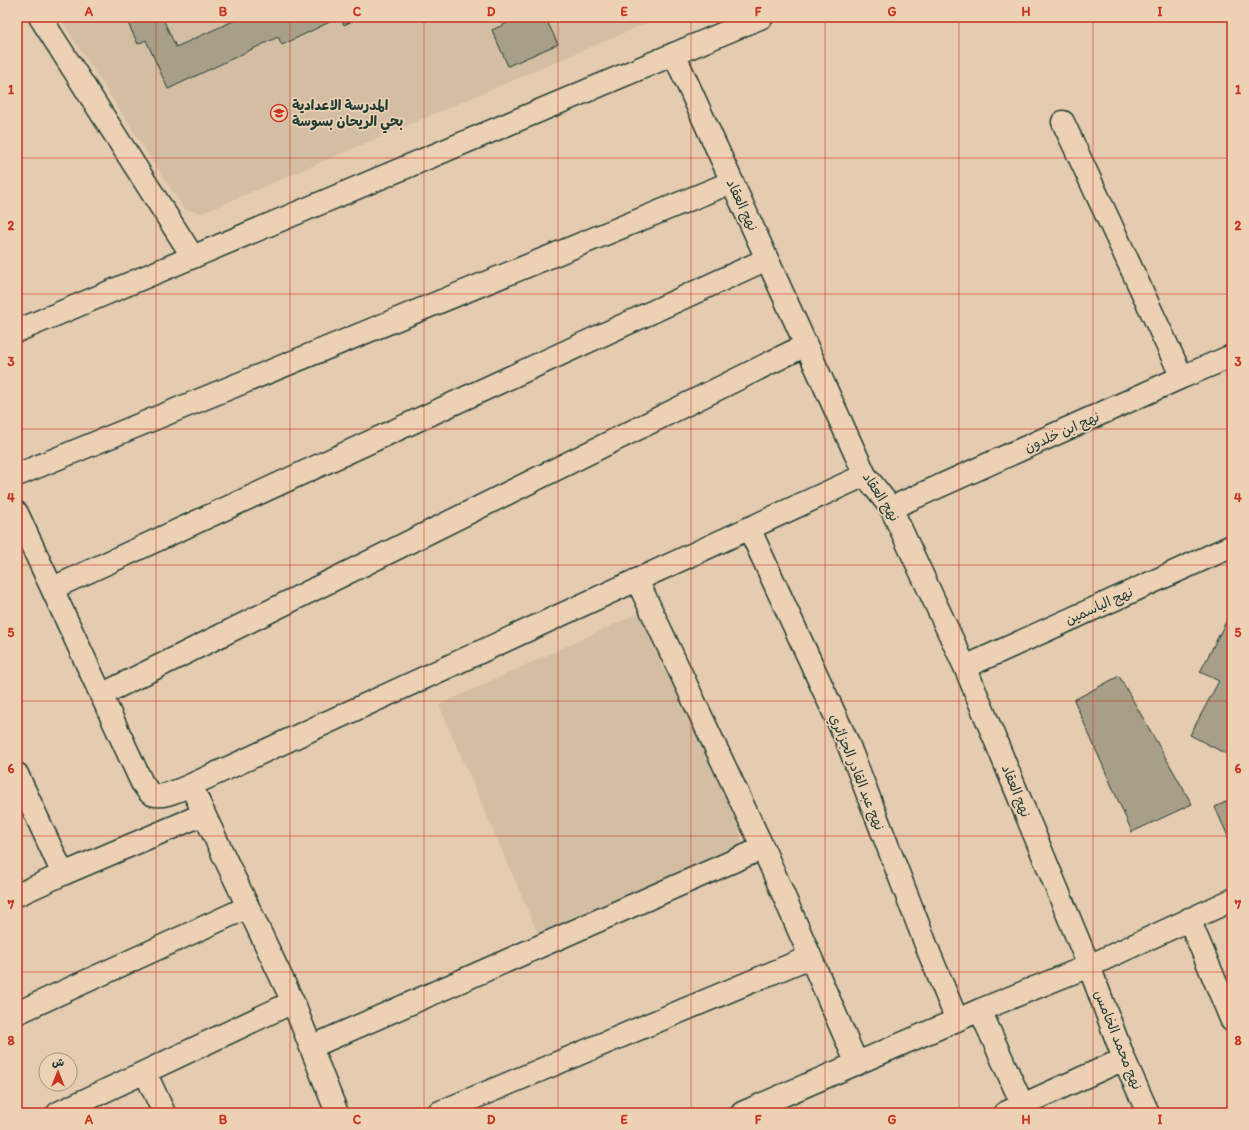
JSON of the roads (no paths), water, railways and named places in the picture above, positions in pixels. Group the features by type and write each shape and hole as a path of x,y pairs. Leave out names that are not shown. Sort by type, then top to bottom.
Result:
{"street":[{"path":"40,17 193,257"},
{"path":"17,331 762,17"},
{"name":"نهج العقاد","path":"674,54 866,475 892,508 965,667 1089,966"},
{"path":"1063,122 1182,377"},
{"path":"17,475 732,182"},
{"path":"53,588 767,259"},
{"path":"101,695 806,345"},
{"name":"نهج ابن خلدون","path":"892,508 1182,377 1232,356"},
{"path":"17,513 142,783 150,793 159,796 191,785 866,475"},
{"name":"نهج عبد القادر الجزائري","path":"749,528 847,741 930,955 957,1020"},
{"name":"نهج الياسمين","path":"965,667 1232,546"},
{"path":"637,580 763,848 857,1064"},
{"path":"17,774 63,874"},
{"path":"191,785 293,1002 337,1113"},
{"path":"17,895 204,814"},
{"path":"311,1047 763,848"},
{"path":"742,1113 980,1010 1089,966 1232,900"},
{"path":"17,1013 248,907"},
{"path":"1189,919 1232,1021"},
{"path":"438,1113 810,957"},
{"name":"نهج محمد الخامس","path":"1089,966 1124,1059 1148,1113"},
{"path":"58,1113 293,1002"},
{"path":"980,1010 1018,1110 1124,1059"},
{"path":"145,1072 164,1113"}],"place":[{"name":"المدرسة الاعدادية بحي الريحان بسوسة","path":"279,113"}]}
